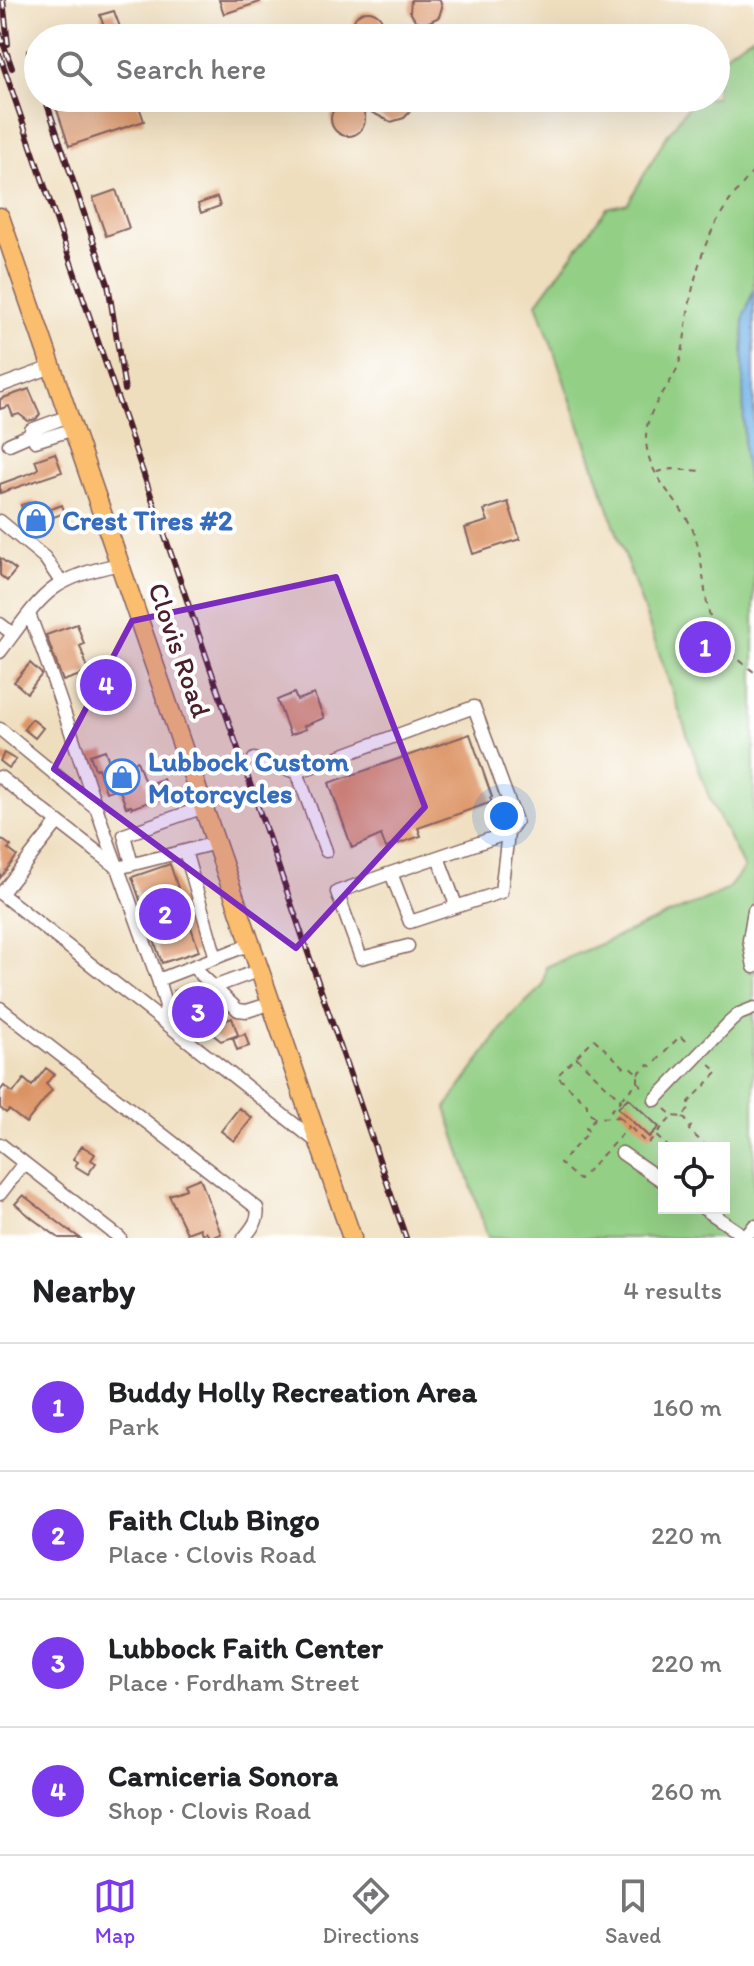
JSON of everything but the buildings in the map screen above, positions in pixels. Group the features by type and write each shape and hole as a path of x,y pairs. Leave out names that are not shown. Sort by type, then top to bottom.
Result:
{"highway":[{"name":"Clovis Road","path":"0,217 352,1238"}],"street":[{"path":"0,386 52,367"},
{"path":"9,444 32,434 35,441 71,423"},
{"path":"0,521 45,558 61,582"},
{"path":"0,652 47,592 76,575 120,564"},
{"path":"29,614 158,980 166,1006 163,1021"},
{"path":"0,624 13,634"},
{"path":"254,759 297,772 474,707 516,821 508,833 501,892 410,922 391,873"},
{"path":"0,729 95,807"},
{"path":"297,772 326,851"},
{"path":"0,777 118,868"},
{"path":"132,864 124,835 204,807"},
{"path":"58,822 1,893 320,1144"},
{"path":"408,946 361,958 337,892 508,833"},
{"path":"118,868 216,843"},
{"path":"185,851 216,958"},
{"path":"438,857 456,905"},
{"path":"754,910 749,940 754,967"},
{"path":"158,980 251,944"},
{"path":"193,967 238,1010 247,1011 272,1003"},
{"path":"214,987 260,970"},
{"path":"0,1008 257,1208 256,1222 244,1238"},
{"path":"655,1100 739,1014 754,1008"},
{"path":"0,1144 120,1238"},
{"path":"622,1153 658,1178"},
{"path":"0,1194 24,1163"},
{"path":"712,1214 746,1237 754,1226"}],"path":[{"path":"754,171 719,214 699,262 680,363 659,395 647,428 647,449 655,473 695,536 711,626 725,646 754,672"},
{"path":"655,473 672,469 703,471"},
{"path":"673,1116 647,1144 611,1110 638,1082 638,1074 647,1065 652,1066 680,1036 718,1072 689,1102 690,1108 682,1117"},
{"path":"595,1118 587,1110 587,1104 557,1076 594,1039 624,1067 630,1067 638,1074"},
{"path":"576,1057 621,1100"},
{"path":"655,1100 673,1116 682,1117 691,1126 689,1130 702,1142"},
{"path":"619,1117 595,1118 586,1128 589,1132 560,1163 579,1180 629,1127"},
{"path":"655,1135 663,1142"}],"highlighted area":[{"path":"336,577 425,807 296,948 54,769 132,621"}],"green space":[{"path":"754,35 754,1238 488,1238 446,1108 510,1017 543,986 546,967 727,890 744,868 709,797 537,303 607,208 628,203 684,112 730,112 730,51"}],"water":[{"path":"754,288 754,531 744,454 743,365 744,317"}],"railway":[{"path":"3,0 8,44"},
{"path":"0,34 12,68"},
{"path":"0,56 406,1238"},
{"path":"50,112 108,284 125,390"}],"place":[{"name":"Crest Tires #2","path":"36,520"},
{"name":"Buddy Holly Recreation Area","path":"705,647"},
{"name":"Carniceria Sonora","path":"106,685"},
{"name":"Lubbock Custom Motorcycles","path":"122,777"},
{"name":"Faith Club Bingo","path":"165,914"},
{"name":"Lubbock Faith Center","path":"198,1012"}]}
